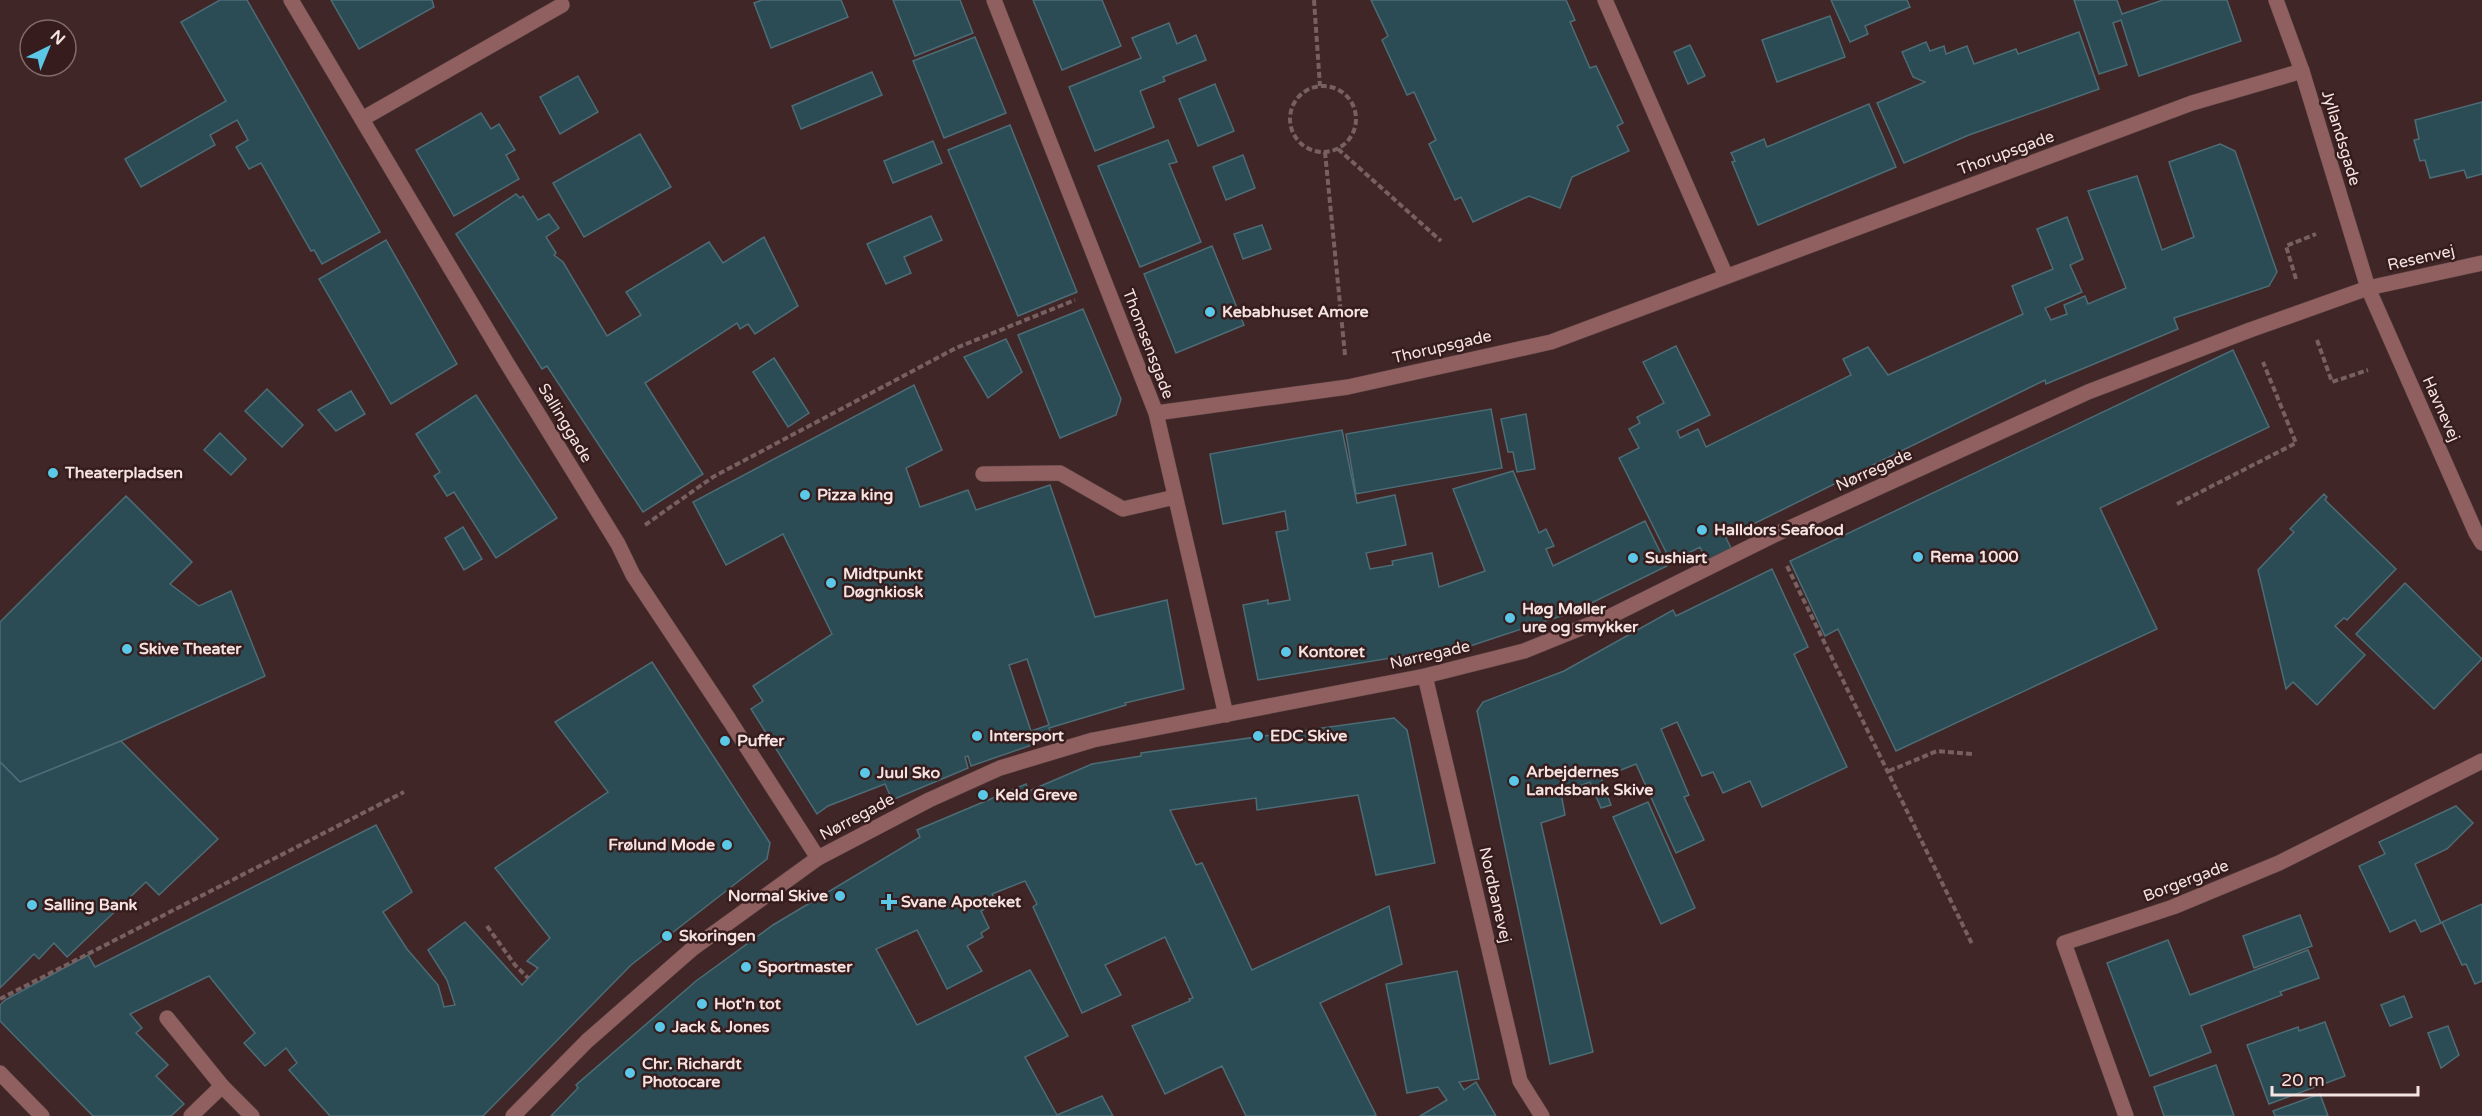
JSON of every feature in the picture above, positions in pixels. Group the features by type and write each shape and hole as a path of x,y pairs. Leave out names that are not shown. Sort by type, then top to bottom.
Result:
{"street":[{"name":"Sallinggade","path":"291,0 618,544 633,576 818,858"},
{"name":"Thomsensgade","path":"994,0 1156,413 1226,715"},
{"path":"1605,0 1726,276"},
{"name":"Jyllandsgade","path":"2276,0 2302,71 2368,288"},
{"path":"362,119 562,4"},
{"name":"Thorupsgade","path":"1156,413 1348,387 1551,342 2192,103 2302,71"},
{"name":"Resenvej","path":"2368,288 2482,262"},
{"name":"Nørregade","path":"513,1116 587,1041 693,949 818,858 929,800 1000,768 1093,740 1425,676 1524,651 1604,619 1772,536 2088,392 2368,288"},
{"name":"Havnevej","path":"2368,288 2482,543"},
{"path":"983,474 1060,473 1123,509 1175,497"},
{"name":"Nordbanevej","path":"1425,676 1520,1081 1542,1116"},
{"name":"Borgergade","path":"2126,1116 2064,943 2173,907 2279,863 2482,761"},
{"path":"166,1018 222,1086 252,1116"},
{"path":"0,1072 42,1116"},
{"path":"191,1116 222,1086"}],"path":[{"path":"1314,0 1320,86"},
{"path":"1320,86 1333,87 1345,94 1352,104 1356,117 1355,130 1348,141 1338,148 1325,152 1313,151 1301,144 1294,134 1290,122 1292,109 1298,98 1308,89 1320,86"},
{"path":"1338,148 1441,241"},
{"path":"1325,152 1348,387"},
{"path":"618,544 713,477 956,348 1107,287"},
{"path":"2177,504 2296,443 2250,330"},
{"path":"1772,536 1889,771 1972,945"},
{"path":"1889,771 1937,751 1973,754"},
{"path":"0,999 404,792"},
{"path":"488,926 515,965 528,978"}],"building":[{"path":"220,0 247,0 380,232 322,264 314,250 311,251 261,163 249,169 236,147 248,140 237,120 210,135 215,145 141,187 125,159 226,101 181,22"},
{"path":"331,0 432,0 434,7 359,49"},
{"path":"762,0 841,0 848,17 771,48 754,3"},
{"path":"893,0 960,0 973,33 915,56"},
{"path":"1033,0 1102,0 1121,46 1062,70"},
{"path":"1371,0 1566,0 1575,20 1570,22 1590,68 1596,66 1623,123 1617,126 1629,151 1572,177 1560,208 1529,196 1473,222 1461,197 1455,200 1429,144 1436,140 1414,92 1407,95 1382,40 1388,36"},
{"path":"1831,0 1907,0 1910,7 1865,26 1868,34 1850,42"},
{"path":"2074,0 2117,0 2122,14 2163,0 2227,0 2241,41 2139,76 2121,20 2113,23 2127,65 2099,74"},
{"path":"1830,16 1845,57 1777,82 1762,40"},
{"path":"1169,23 1177,44 1196,35 1206,60 1163,77 1165,81 1140,91 1154,127 1095,151 1069,87 1141,58 1132,38"},
{"path":"2079,32 2099,89 1969,135 1904,163 1877,103 1925,82 1913,77 1902,52 1926,42 1930,51 1944,46 1946,54 1967,46 1974,64 2016,49 2018,54"},
{"path":"975,37 1006,113 944,138 913,61"},
{"path":"1690,45 1705,76 1688,84 1674,52"},
{"path":"872,72 882,95 801,129 792,106"},
{"path":"578,76 598,112 560,134 540,97"},
{"path":"1215,84 1234,131 1198,146 1179,99"},
{"path":"2482,102 2482,174 2467,178 2464,170 2430,178 2425,160 2420,161 2414,140 2419,139 2415,120"},
{"path":"1869,104 1896,167 1758,225 1732,162 1735,161 1731,153 1764,139 1767,147"},
{"path":"481,113 491,129 499,124 515,150 506,155 519,179 454,216 416,150"},
{"path":"1010,125 1077,292 1018,316 948,150"},
{"path":"640,134 671,187 584,237 553,183"},
{"path":"1168,140 1177,162 1169,164 1201,242 1140,267 1098,166"},
{"path":"933,141 942,163 893,183 884,161"},
{"path":"2220,144 2235,151 2277,272 2269,286 2174,318 2178,329 2046,384 2045,380 1725,536 1732,550 1707,562 1700,547 1671,562 1619,458 1639,448 1629,429 1640,423 1637,417 1664,403 1643,362 1676,346 1710,415 1677,431 1680,438 1698,429 1706,447 1851,375 1843,359 1868,347 1888,375 2023,314 2012,286 2053,269 2037,229 2067,217 2083,259 2070,265 2082,292 2045,308 2051,320 2067,314 2064,305 2085,296 2088,304 2126,288 2088,191 2137,176 2162,250 2194,237 2169,162"},
{"path":"1243,155 1255,188 1226,200 1213,167"},
{"path":"516,194 520,198 523,196 538,220 549,214 559,228 546,237 556,253 554,255 563,262 607,336 641,315 626,292 709,242 723,263 764,237 798,306 755,334 748,324 740,329 737,323 645,383 703,474 643,512 547,366 542,369 456,234"},
{"path":"931,216 942,240 904,257 911,273 886,284 867,244"},
{"path":"1262,225 1271,249 1243,259 1234,234"},
{"path":"386,240 457,364 391,404 319,279"},
{"path":"1212,246 1244,325 1176,353 1144,274"},
{"path":"1083,309 1121,399 1116,415 1060,438 1018,335"},
{"path":"1006,339 1022,372 988,398 964,357"},
{"path":"2233,350 2269,427 2100,508 2157,629 1896,751 1838,629 1825,636 1790,561"},
{"path":"774,358 809,413 788,427 753,372"},
{"path":"914,385 942,450 906,468 920,507 968,490 976,510 1050,485 1095,617 1167,600 1184,689 1125,703 1126,705 1049,728 1052,738 971,766 968,756 965,757 968,768 892,800 885,784 828,806 817,814 751,709 763,701 753,686 832,634 783,534 726,565 693,502","holes":["1027,659 1049,725 1031,731 1009,665"]},
{"path":"267,389 303,425 282,447 245,411"},
{"path":"351,391 365,414 336,431 318,410"},
{"path":"476,395 557,518 496,558 454,492 447,496 434,476 440,472 416,434"},
{"path":"1491,409 1502,468 1356,494 1346,434"},
{"path":"1526,414 1535,469 1517,472 1513,452 1508,452 1501,419"},
{"path":"1342,430 1357,503 1395,495 1406,545 1366,553 1370,569 1393,565 1392,561 1432,553 1439,587 1485,571 1453,489 1513,471 1539,533 1546,529 1554,546 1546,549 1553,566 1645,521 1667,566 1573,612 1452,652 1451,648 1258,680 1243,605 1268,600 1268,604 1290,600 1276,532 1288,530 1285,511 1223,524 1210,454"},
{"path":"220,433 246,459 231,475 204,450"},
{"path":"2324,494 2327,497 2325,500 2396,569 2347,620 2344,618 2335,626 2365,655 2317,705 2293,682 2286,689 2258,570 2294,532 2290,529"},
{"name":"Skive Theater","path":"126,496 192,562 170,584 199,606 231,591 265,676 121,741 20,782 0,762 0,622"},
{"path":"463,527 482,559 464,570 445,538"},
{"path":"1772,569 1808,647 1794,654 1847,767 1762,807 1750,781 1723,793 1713,772 1702,776 1677,722 1661,729 1689,795 1684,797 1704,840 1676,853 1636,764 1601,778 1611,805 1601,808 1590,782 1561,793 1565,815 1541,823 1593,1052 1550,1064 1477,711 1483,702 1564,671 1673,610 1676,616"},
{"path":"2405,583 2482,659 2434,709 2356,634"},
{"path":"652,662 770,843 767,859 631,965 483,1116 330,1116 289,1070 297,1063 286,1048 265,1066 244,1043 255,1033 209,976 130,1014 142,1028 136,1033 168,1065 156,1076 184,1104 171,1116 93,1116 0,1021 0,1005 5,1000 88,955 95,967 376,825 412,892 383,912 407,949 438,985 444,1007 455,1005 447,980 428,950 465,922 522,985 538,968 527,961 550,938 495,868 608,792 555,722"},
{"path":"1394,718 1407,730 1435,863 1376,875 1358,795 1257,810 1256,798 1170,810 1196,865 1202,863 1252,970 1389,906 1402,964 1320,1003 1376,1115 1246,1116 1222,1066 1165,1094 1132,1026 1193,998 1165,937 1105,965 1121,995 1082,1013 1033,907 1037,904 1025,881 992,894 997,903 981,911 989,928 981,933 983,937 967,946 982,971 947,989 917,930 876,949 917,1025 1030,970 1068,1036 1025,1057 1057,1115 1102,1096 1113,1116 551,1116 578,1088 576,1085 696,981 773,925 920,837 917,830 1026,784 1029,791 1092,764 1141,756 1141,753"},
{"path":"121,741 218,839 159,895 146,882 67,957 54,943 39,959 34,954 0,988 0,762 20,782"},
{"path":"1648,802 1695,908 1661,924 1613,817"},
{"path":"2456,806 2473,823 2447,849 2415,864 2441,923 2421,932 2415,920 2390,932 2359,866 2385,854 2379,842"},
{"path":"2482,904 2482,981 2475,984 2466,964 2462,965 2442,922"},
{"path":"2300,915 2312,946 2254,968 2243,936"},
{"path":"2168,940 2190,995 2308,950 2319,978 2280,992 2282,995 2201,1026 2211,1052 2150,1076 2107,963"},
{"path":"1457,971 1479,1079 1459,1082 1464,1090 1476,1082 1496,1116 1420,1116 1447,1100 1438,1087 1407,1093 1386,984"},
{"path":"2404,996 2412,1017 2390,1026 2381,1005"},
{"path":"2325,1022 2345,1076 2269,1104 2247,1045 2298,1027 2299,1031"},
{"path":"2448,1026 2459,1055 2441,1068 2428,1033"},
{"path":"2216,1065 2234,1116 2164,1116 2154,1087"},
{"path":"2320,1094 2328,1116 2275,1116 2273,1111"}],"place":[{"name":"Kebabhuset Amore","path":"1210,312"},
{"name":"Theaterpladsen","path":"53,473"},
{"name":"Pizza king","path":"805,495"},
{"name":"Halldors Seafood","path":"1702,530"},
{"name":"Rema 1000","path":"1918,557"},
{"name":"Sushiart","path":"1633,558"},
{"name":"Midtpunkt Døgnkiosk","path":"831,583"},
{"name":"Høg Møller ure og smykker","path":"1510,618"},
{"name":"Skive Theater","path":"127,649"},
{"name":"Kontoret","path":"1286,652"},
{"name":"Intersport","path":"977,736"},
{"name":"EDC Skive","path":"1258,736"},
{"name":"Puffer","path":"725,741"},
{"name":"Juul Sko","path":"865,773"},
{"name":"Arbejdernes Landsbank Skive","path":"1514,781"},
{"name":"Keld Greve","path":"983,795"},
{"name":"Frølund Mode","path":"727,845"},
{"name":"Normal Skive","path":"840,896"},
{"name":"Svane Apoteket","path":"889,902"},
{"name":"Salling Bank","path":"32,905"},
{"name":"Skoringen","path":"667,936"},
{"name":"Sportmaster","path":"746,967"},
{"name":"Hot'n tot","path":"702,1004"},
{"name":"Jack & Jones","path":"660,1027"},
{"name":"Chr. Richardt Photocare","path":"630,1073"}]}
